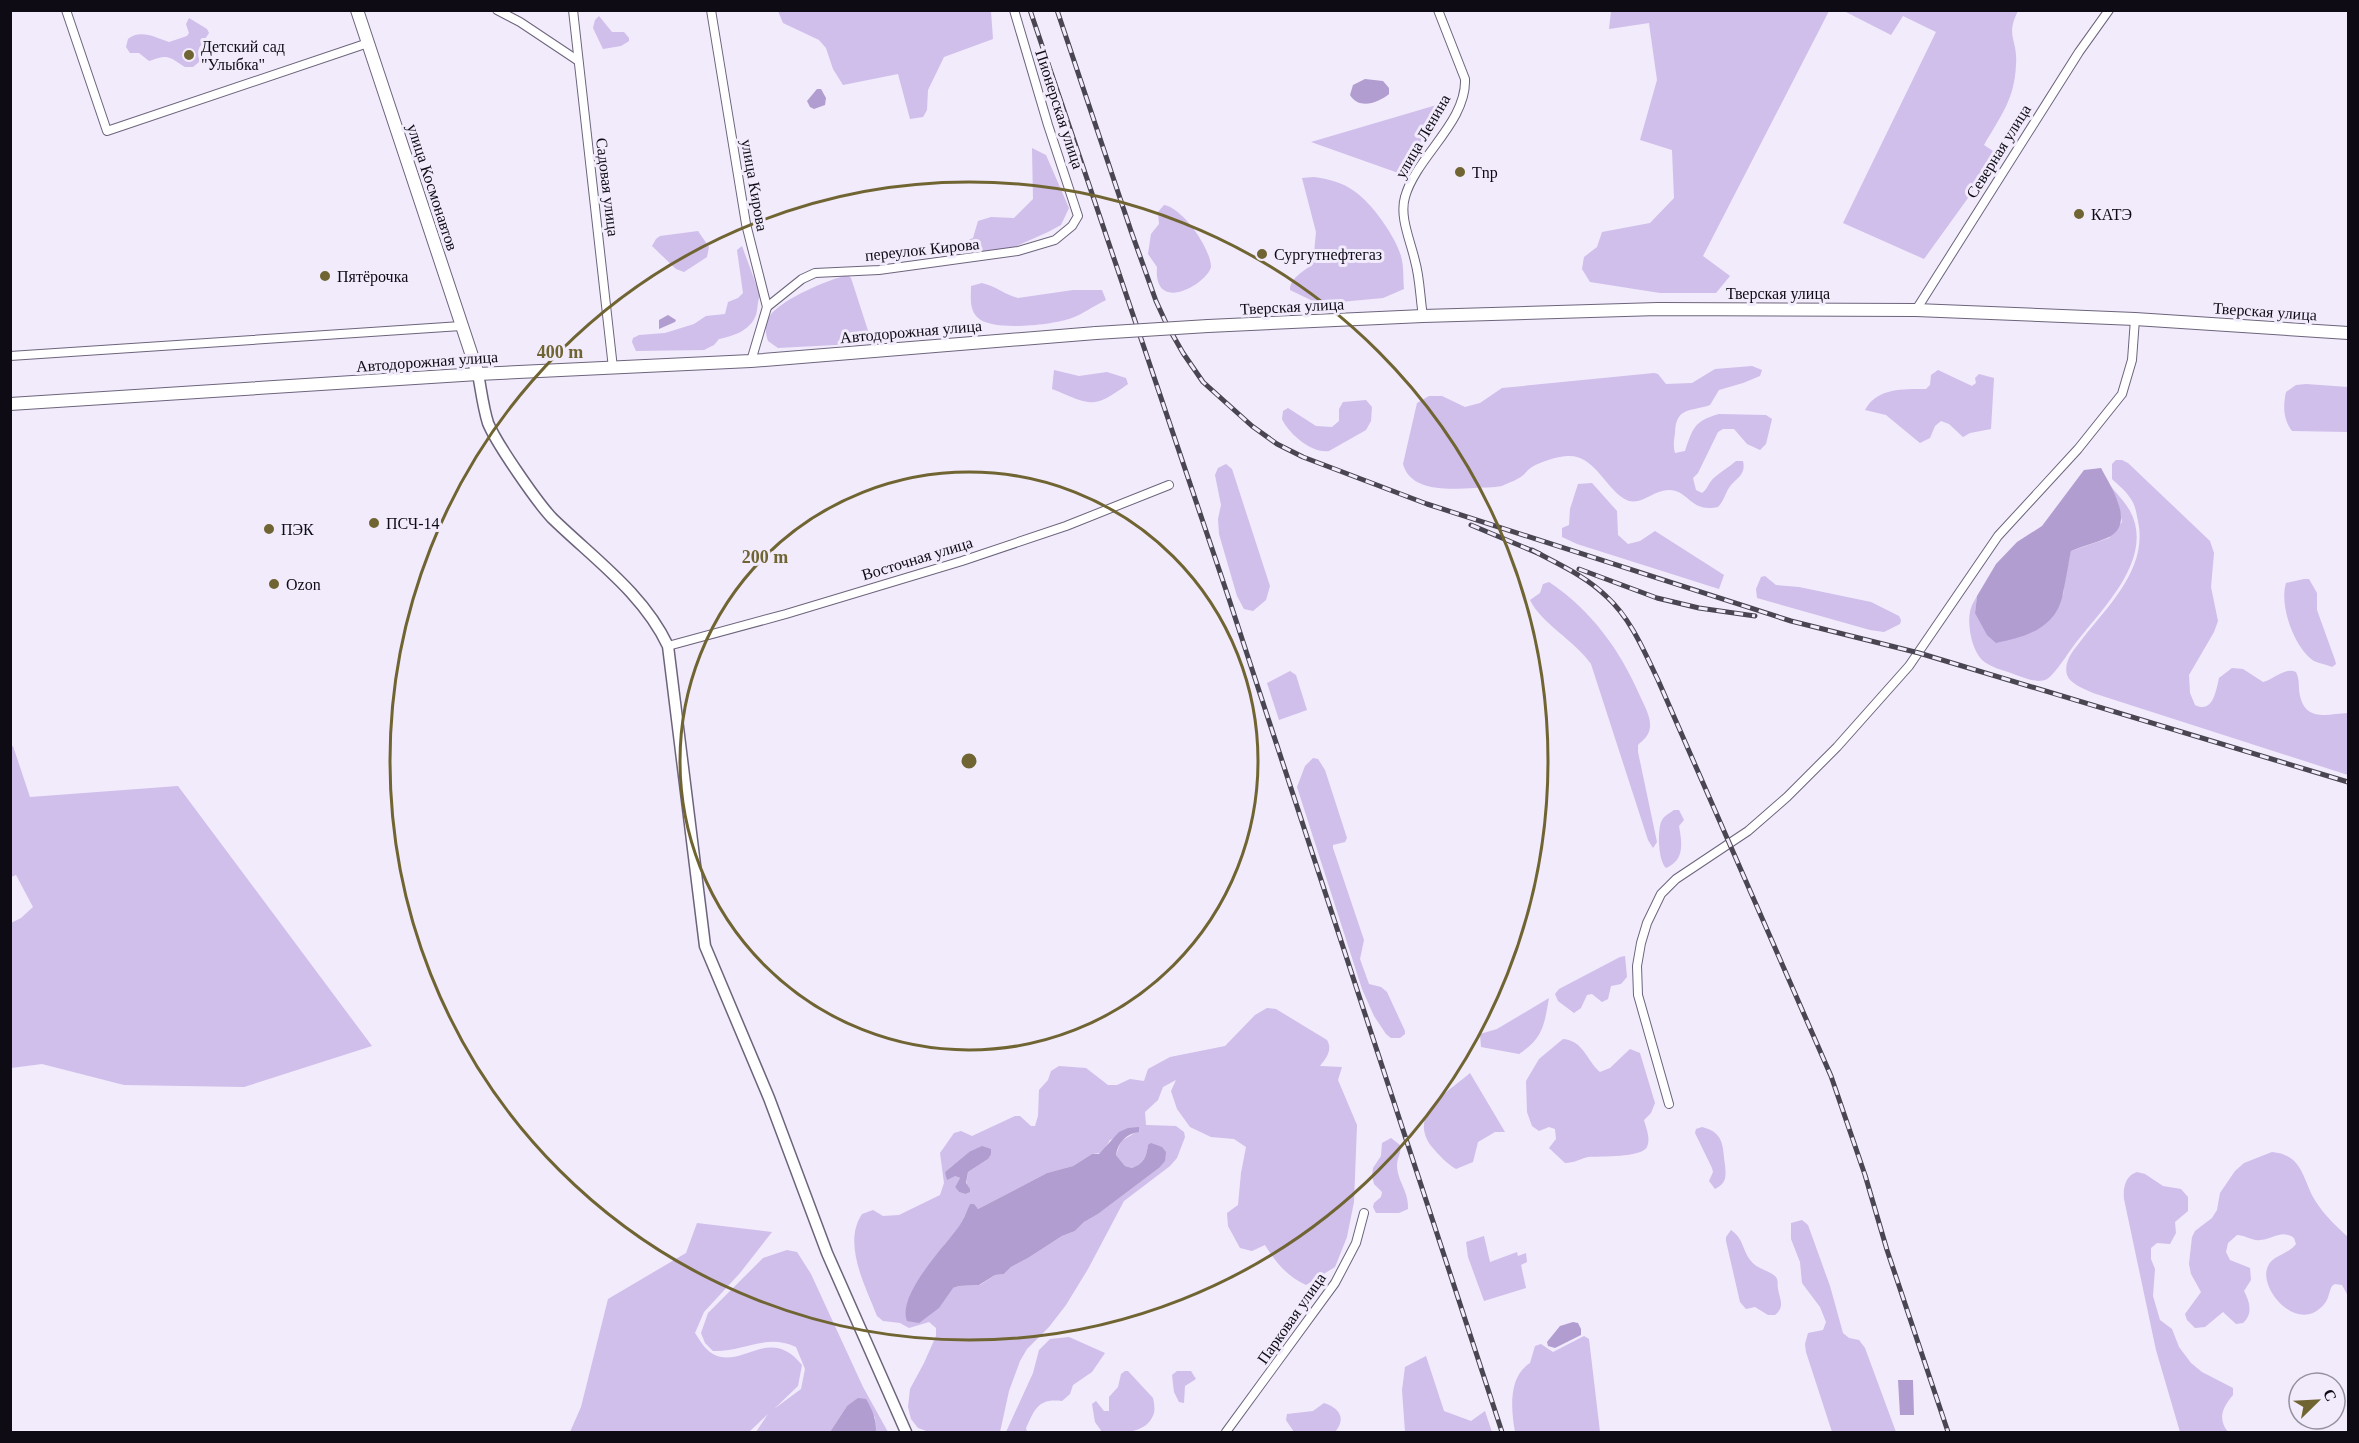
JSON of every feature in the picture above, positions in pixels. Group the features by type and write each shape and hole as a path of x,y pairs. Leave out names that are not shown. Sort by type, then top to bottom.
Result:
{"main road":[{"name":"улица Космонавтов","path":"357,10 477,374"},
{"name":"Тверская улица","path":"1096,333 1423,316 1658,309 1916,310 2135,319 2349,333"},
{"name":"Автодорожная улица","path":"10,404 477,374 751,362 1096,333"}],"street":[{"path":"66,10 107,131 368,43"},
{"path":"498,10 577,60"},
{"name":"Садовая улица","path":"573,10 613,368"},
{"name":"улица Кирова","path":"711,10 746,224 766,307 751,362"},
{"name":"Пионерская улица","path":"1014,10 1078,216"},
{"name":"улица Ленина","path":"1423,316 1416,263 1406,224 1404,198 1446,129 1465,91 1465,79 1438,10"},
{"name":"Северная улица","path":"1916,310 2079,52 2109,10"},
{"name":"переулок Кирова","path":"766,307 802,279 815,273 879,270 1018,251 1055,240 1072,226 1078,216"},
{"path":"1669,1104 1638,995 1637,966 1641,943 1647,923 1661,894 1676,879 1748,831 1787,797 1837,747 1909,666 1998,536 2078,449 2122,394 2132,360 2135,319"},
{"name":"Автодорожная улица","path":"10,356 461,326"},
{"path":"477,374 489,424 515,467 550,516 620,581 650,614 668,646 705,946 769,1098 827,1253 906,1432"},
{"name":"Восточная улица","path":"668,646 786,614 962,561 1066,526 1169,485"},
{"name":"Парковая улица","path":"1226,1432 1335,1283 1356,1243 1364,1213"}],"shaded area":[{"path":"778,11 991,11 993,39 944,57 928,90 927,110 923,117 910,119 898,74 843,85 833,69 826,48 819,40 783,23"},
{"path":"1611,11 1829,11 1703,256 1730,276 1716,293 1660,293 1590,282 1582,269 1584,257 1597,247 1602,232 1650,223 1674,198 1672,150 1640,140 1657,80 1649,23 1609,29"},
{"path":"1844,11 2018,11 2012,26 2016,56 2013,87 2006,107 1984,145 1999,155 1924,259 1843,223 1936,32 1903,16 1891,35"},
{"path":"599,16 612,32 624,32 629,41 621,46 603,49 593,28"},
{"path":"189,18 207,29 209,33 199,48 199,62 193,67 185,67 168,57 149,61 139,53 130,53 126,47 128,39 143,34 169,42 187,36 189,33 186,24"},
{"path":"1365,79 1383,81 1389,88 1389,94 1369,104 1354,100 1350,95 1353,85"},
{"path":"817,89 821,89 826,98 825,105 814,109 807,101"},
{"path":"1440,104 1440,117 1404,175 1311,142"},
{"path":"1032,148 1046,155 1069,208 1061,225 1010,249 972,255 964,242 973,238 978,221 991,217 1014,218 1033,199"},
{"path":"1314,177 1335,181 1349,188 1361,196 1382,220 1401,256 1404,289 1383,298 1319,304 1290,290 1295,278 1313,264 1316,232 1302,178"},
{"path":"1164,205 1179,213 1195,230 1210,259 1211,267 1200,281 1191,287 1171,293 1163,290 1158,281 1157,267 1148,254 1151,234 1159,224 1158,212"},
{"path":"698,231 709,247 707,257 684,272 676,269 652,246 660,236"},
{"path":"742,246 760,295 756,315 750,325 735,334 719,339 714,345 704,350 636,351 632,342 633,338 639,335 665,333 694,324 706,316 725,314 728,302 743,293 737,250"},
{"path":"848,275 851,278 872,343 778,348 768,341 766,324 777,308 807,290"},
{"path":"982,283 1018,298 1073,290 1102,290 1106,300 1069,319 1035,325 1007,326 984,322 977,317 971,302 971,286"},
{"path":"668,315 676,320 675,322 659,329 659,320"},
{"path":"1752,366 1762,370 1760,376 1719,390 1710,405 1682,414 1676,424 1675,453 1685,451 1690,436 1699,423 1719,414 1766,415 1772,419 1766,444 1760,450 1747,444 1734,429 1723,429 1718,432 1698,473 1693,478 1696,490 1702,493 1713,479 1736,461 1743,461 1744,465 1741,475 1729,488 1718,507 1701,507 1676,491 1669,490 1640,500 1629,501 1616,492 1591,465 1576,457 1567,456 1540,463 1502,486 1492,487 1444,488 1423,485 1407,473 1403,464 1417,403 1429,396 1442,396 1465,407 1480,403 1502,388 1654,373 1658,374 1666,384 1692,383 1715,369"},
{"path":"1054,370 1079,376 1107,372 1126,378 1128,384 1107,398 1092,402 1084,401 1052,389"},
{"path":"1938,370 1972,386 1976,383 1975,378 1979,374 1994,378 1991,429 1970,433 1963,437 1949,424 1941,421 1935,426 1930,438 1920,443 1886,415 1865,410 1876,397 1891,391 1926,389 1930,385 1931,375"},
{"path":"2296,385 2348,387 2348,432 2292,431 2284,412 2286,392"},
{"path":"1366,400 1372,407 1371,421 1366,430 1329,451 1308,446 1289,430 1282,419 1283,411 1288,408 1316,426 1332,427 1339,421 1339,409 1343,402"},
{"path":"2116,460 2128,463 2210,541 2214,553 2211,587 2218,621 2189,675 2190,693 2195,705 2201,707 2210,704 2219,678 2232,668 2243,669 2263,682 2283,672 2296,672 2300,696 2307,710 2319,715 2348,713 2348,775 2093,693 2071,681 2066,670 2070,655 2115,598 2132,570 2137,554 2140,538 2137,514 2134,504 2125,491 2112,479 2112,464"},
{"path":"1226,464 1232,469 1270,586 1266,600 1253,611 1244,609 1237,596 1219,534 1218,519 1221,505 1215,475 1218,468"},
{"path":"2101,468 2119,505 2120,524 2116,532 2107,538 2071,551 2060,605 2047,623 2029,634 1996,643 1987,635 1975,613 1977,596 1996,564 2017,542 2042,526 2084,470"},
{"path":"1592,483 1617,511 1618,535 1628,544 1640,541 1655,531 1724,575 1719,589 1577,544 1562,537 1562,528 1569,525 1570,509 1578,484"},
{"path":"2110,485 2130,511 2136,528 2136,546 2131,563 2112,597 2047,679 2032,680 1986,663 1977,653 1971,638 1969,622 1971,606 1977,596 1975,613 2063,595 2071,551 2109,538 2122,522 2118,502"},
{"path":"1765,576 1776,585 1799,587 1871,602 1899,616 1900,624 1884,632 1870,630 1757,598 1756,589 1761,577"},
{"path":"2309,579 2317,593 2317,610 2336,664 2332,667 2314,661 2307,655 2290,625 2285,603 2286,583"},
{"path":"1549,582 1579,606 1614,647 1647,711 1649,730 1638,745 1638,752 1657,842 1653,848 1648,840 1591,664 1542,616 1530,600 1540,593 1543,584"},
{"path":"1290,671 1296,675 1307,710 1279,720 1267,683"},
{"path":"13,746 30,797 178,786 372,1046 244,1087 124,1085 42,1064 11,1068 11,923 21,918 33,907 16,875 11,877 10,747"},
{"path":"1313,758 1318,759 1325,770 1347,838 1345,842 1333,845 1333,848 1364,940 1360,959 1369,984 1381,987 1387,992 1405,1031 1400,1038 1391,1038 1386,1034 1374,1016 1362,989 1297,787 1305,766"},
{"path":"1674,810 1679,810 1684,820 1679,826 1681,850 1672,865 1666,868 1661,858 1659,830 1663,818"},
{"path":"1625,956 1627,977 1621,984 1611,986 1608,999 1602,1002 1592,994 1587,995 1581,1008 1574,1013 1558,1001 1555,994 1559,989"},
{"path":"1549,998 1546,1016 1538,1037 1519,1054 1481,1047 1480,1034 1497,1029"},
{"path":"1267,1008 1276,1009 1327,1040 1329,1051 1320,1066 1342,1067 1338,1080 1357,1125 1354,1202 1347,1237 1335,1267 1306,1285 1282,1268 1265,1245 1252,1251 1240,1248 1228,1226 1227,1213 1238,1205 1246,1147 1234,1139 1211,1137 1190,1127 1177,1109 1171,1091 1176,1080 1163,1087 1158,1100 1145,1112 1146,1125 1176,1126 1184,1132 1185,1137 1177,1158 1170,1166 1124,1201 1066,1305 1049,1327 1027,1349 1009,1391 1000,1432 929,1432 918,1428 911,1419 908,1407 910,1389 936,1336 936,1328 929,1322 909,1328 900,1323 883,1321 877,1316 862,1279 855,1252 856,1226 862,1214 873,1210 883,1216 899,1215 940,1195 944,1183 940,1153 954,1133 961,1131 972,1136 1015,1116 1020,1116 1031,1126 1035,1126 1038,1116 1039,1090 1048,1080 1051,1071 1059,1066 1086,1068 1108,1085 1117,1085 1130,1079 1144,1081 1148,1069 1170,1057 1225,1046 1255,1015","holes":["1140,1130 1121,1141 1116,1155 1125,1166 1132,1168 1144,1159 1148,1145 1162,1147 1159,1168 1084,1222 1075,1231 1062,1236 1011,1267 1004,1274 995,1275 980,1285 953,1288 944,1245 959,1228 970,1204 978,1209 1047,1173 1073,1166 1092,1154 1102,1153 1110,1140","969,1152 988,1159 968,1172 965,1194 959,1192 955,1187 960,1178 945,1172"]},
{"path":"1563,1039 1576,1043 1600,1072 1610,1068 1630,1049 1640,1053 1655,1103 1651,1113 1644,1120 1648,1141 1643,1151 1629,1155 1588,1157 1565,1163 1549,1148 1556,1139 1555,1129 1549,1127 1539,1131 1532,1126 1527,1112 1526,1081 1539,1059"},
{"path":"1470,1073 1505,1132 1495,1132 1478,1142 1473,1162 1456,1169 1432,1147 1424,1124 1433,1105"},
{"path":"1139,1127 1139,1132 1130,1135 1121,1143 1116,1155 1125,1166 1132,1168 1144,1159 1148,1145 1151,1143 1162,1147 1166,1152 1165,1161 1159,1168 1084,1222 1075,1231 1062,1236 1011,1267 1004,1274 995,1275 979,1285 953,1288 939,1308 919,1323 907,1321 908,1299 914,1286 959,1226 970,1204 974,1204 978,1209 1047,1173 1073,1166 1092,1154 1099,1154 1119,1132"},
{"path":"1702,1127 1715,1133 1721,1141 1725,1176 1724,1182 1715,1189 1709,1181 1713,1172 1712,1168 1695,1133 1696,1129"},
{"path":"1391,1138 1400,1145 1398,1171 1407,1197 1408,1209 1399,1213 1376,1213 1374,1203 1381,1197 1382,1192 1374,1184 1373,1168 1381,1156 1382,1143"},
{"path":"982,1146 991,1149 991,1154 988,1159 968,1172 966,1183 970,1192 965,1194 959,1192 955,1187 960,1178 955,1176 947,1180 945,1172 969,1152"},
{"path":"2272,1152 2283,1154 2296,1163 2320,1207 2348,1237 2348,1296 2342,1285 2335,1284 2325,1303 2315,1312 2304,1315 2293,1312 2283,1306 2274,1296 2266,1275 2270,1262 2296,1244 2294,1238 2285,1234 2256,1240 2237,1235 2228,1243 2226,1252 2230,1260 2250,1268 2251,1280 2244,1291 2249,1304 2248,1316 2243,1323 2236,1324 2223,1312 2205,1327 2195,1328 2187,1320 2185,1314 2201,1292 2191,1274 2189,1264 2192,1237 2195,1231 2212,1218 2217,1210 2220,1193 2235,1171 2244,1163"},
{"path":"2137,1172 2145,1174 2163,1186 2181,1189 2188,1197 2188,1211 2175,1222 2176,1233 2170,1244 2157,1243 2151,1248 2151,1259 2155,1269 2153,1296 2160,1320 2172,1329 2179,1347 2191,1363 2202,1372 2233,1388 2233,1395 2226,1404 2222,1417 2228,1432 2180,1432 2156,1350 2124,1199 2126,1183 2130,1176"},
{"path":"1802,1220 1808,1225 1830,1286 1843,1333 1849,1338 1859,1340 1865,1348 1896,1432 1832,1432 1806,1352 1805,1344 1808,1333 1823,1330 1826,1322 1820,1307 1802,1283 1800,1262 1791,1239 1791,1223"},
{"path":"697,1223 772,1232 740,1273 704,1312 695,1333 705,1347 713,1354 724,1357 734,1357 767,1348 778,1348 790,1353 802,1365 798,1386 774,1409 801,1389 805,1369 796,1347 785,1343 765,1342 724,1351 713,1351 705,1343 701,1333 708,1313 763,1258 787,1250 797,1252 811,1274 863,1387 888,1432 876,1432 875,1417 847,1406 830,1432 756,1432 768,1414 749,1432 570,1432 581,1407 608,1299 686,1253"},
{"path":"1731,1230 1738,1237 1753,1264 1776,1278 1781,1303 1775,1315 1768,1315 1755,1307 1746,1309 1740,1302 1726,1241"},
{"path":"1484,1236 1490,1262 1517,1252 1518,1256 1526,1253 1527,1262 1521,1265 1526,1288 1484,1301 1468,1257 1466,1242"},
{"path":"1573,1322 1578,1323 1581,1335 1555,1348 1548,1346 1547,1342 1560,1326"},
{"path":"1584,1336 1589,1339 1600,1432 1515,1432 1512,1404 1515,1385 1518,1376 1530,1363 1535,1346 1541,1344 1553,1352"},
{"path":"1069,1337 1105,1353 1092,1372 1073,1385 1070,1394 1062,1401 1048,1401 1038,1406 1026,1428 1027,1432 1006,1432 1033,1373 1039,1350 1050,1339"},
{"path":"1426,1356 1444,1411 1471,1421 1485,1411 1492,1432 1405,1432 1402,1390 1405,1367"},
{"path":"1128,1371 1153,1398 1154,1413 1150,1420 1139,1429 1125,1432 1102,1432 1095,1422 1092,1404 1096,1401 1104,1411 1109,1411 1109,1397 1118,1387 1121,1374"},
{"path":"1177,1371 1191,1371 1196,1379 1185,1386 1184,1403 1179,1402 1174,1392 1172,1375"},
{"path":"1898,1380 1913,1380 1914,1415 1900,1415"},
{"path":"858,1398 866,1399 875,1419 876,1432 830,1432 847,1406"},
{"path":"1324,1403 1340,1414 1339,1427 1335,1432 1294,1432 1286,1420 1287,1414 1313,1411"}],"railway":[{"path":"1030,10 1229,599 1502,1432"},
{"path":"1057,10 1131,231 1167,325 1203,382 1252,426 1277,444 1303,457 1427,504 1791,621 1919,653 2348,782"},
{"path":"1471,525 1540,554"},
{"path":"1532,550 1581,577 1616,606 1636,636 1658,680 1831,1076 1948,1432"},
{"path":"1579,569 1657,598 1699,608 1755,616"}],"place":[{"name":"Детский сад \"Улыбка\"","path":"189,55"},
{"name":"Tnp","path":"1460,172"},
{"name":"КАТЭ","path":"2079,214"},
{"name":"Сургутнефтегаз","path":"1262,254"},
{"name":"Пятёрочка","path":"325,276"},
{"name":"ПСЧ-14","path":"374,523"},
{"name":"ПЭК","path":"269,529"},
{"name":"Ozon","path":"274,584"}]}
